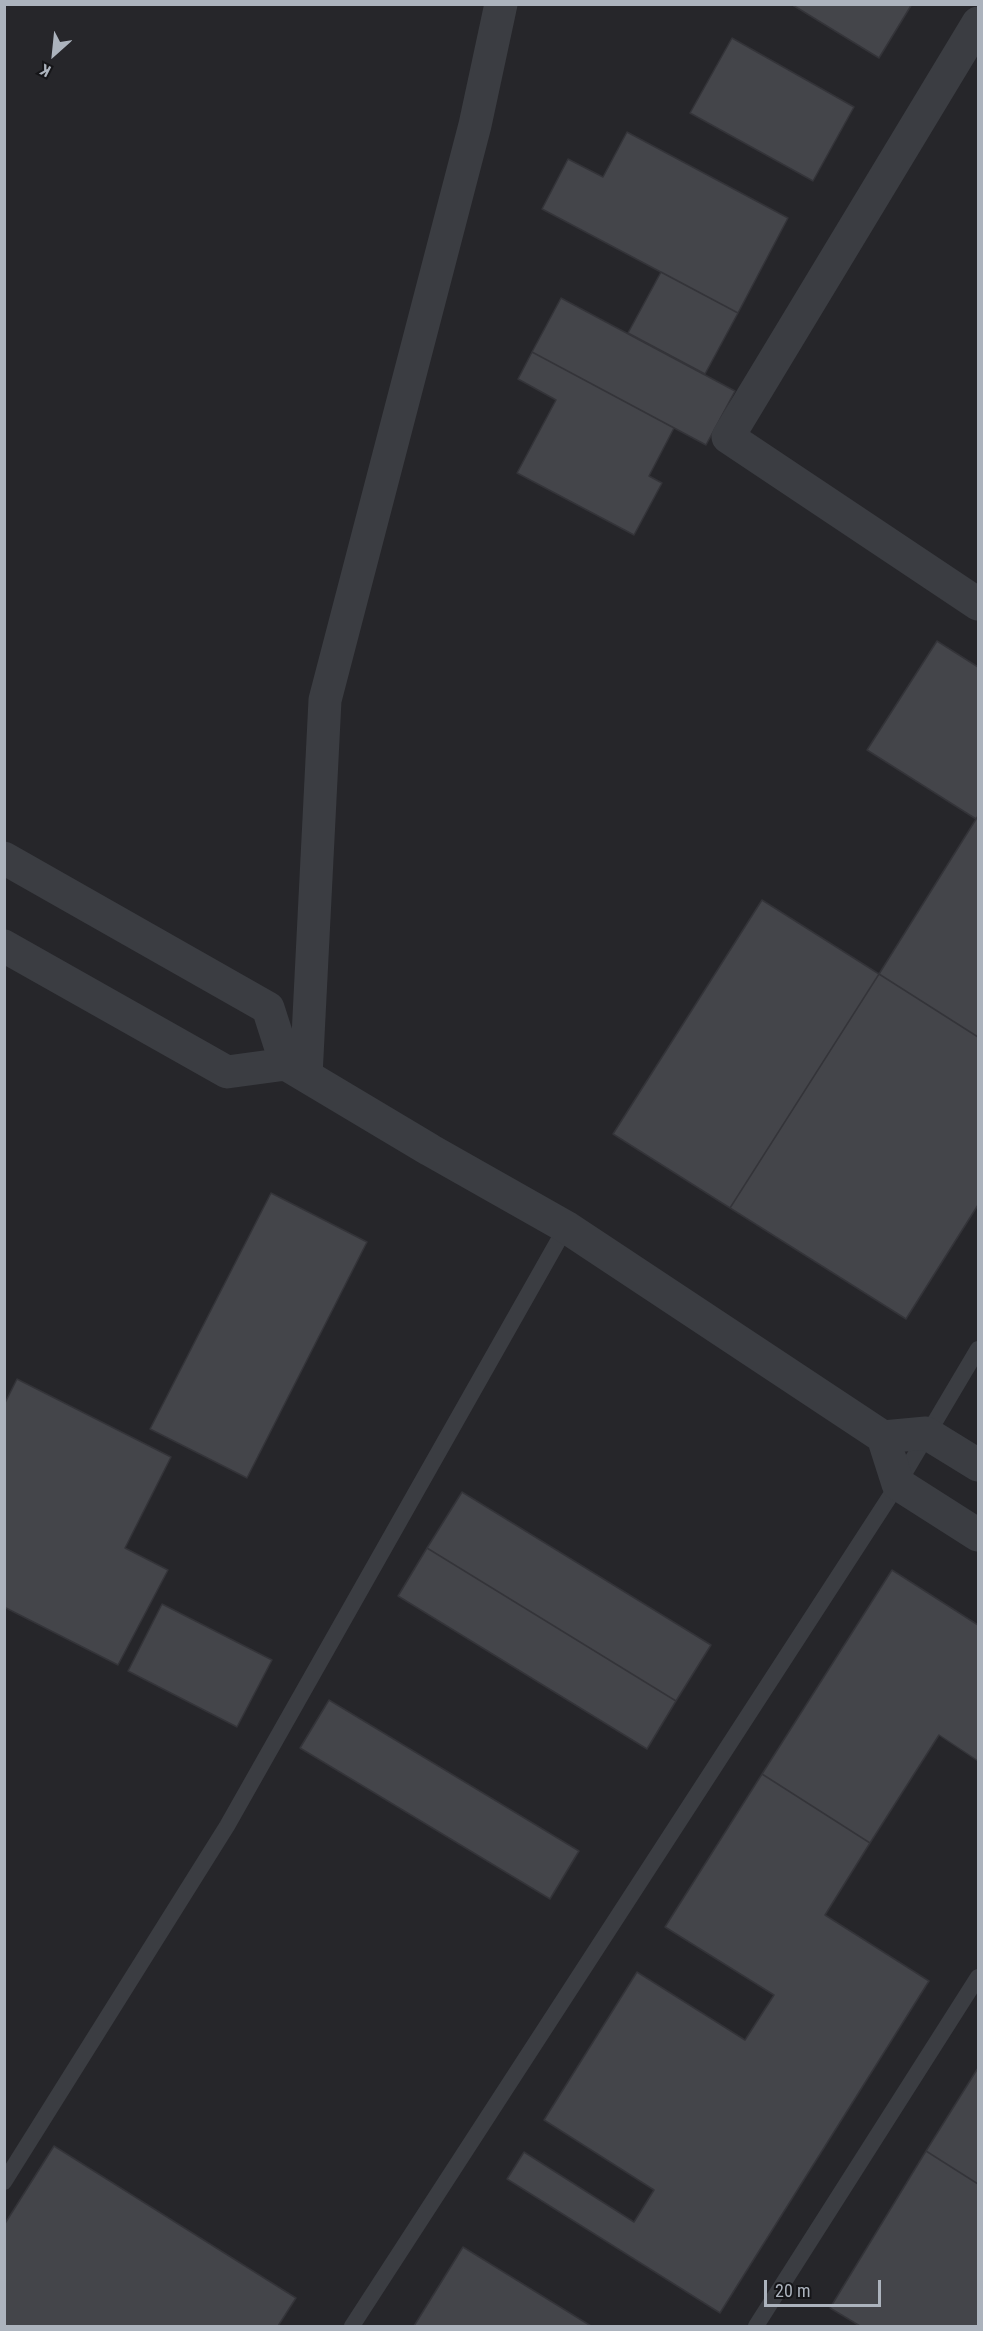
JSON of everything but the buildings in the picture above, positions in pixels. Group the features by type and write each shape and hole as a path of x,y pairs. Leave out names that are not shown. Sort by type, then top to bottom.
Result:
{"street":[{"path":"296,1070 325,700 475,125 501,4"},
{"path":"978,23 728,437 978,604"},
{"path":"4,858 268,1008 296,1070"},
{"path":"4,946 227,1072 296,1070 566,1227 883,1437 898,1484 978,1535"},
{"path":"883,1437 926,1433 978,1465"}],"lane":[{"path":"4,2182 227,1826 566,1227"},
{"path":"352,2326 898,1484 978,1348"},
{"path":"756,2326 978,1977"}],"shaded area":[{"path":"5,5 978,5 978,2326 5,2326"}]}
